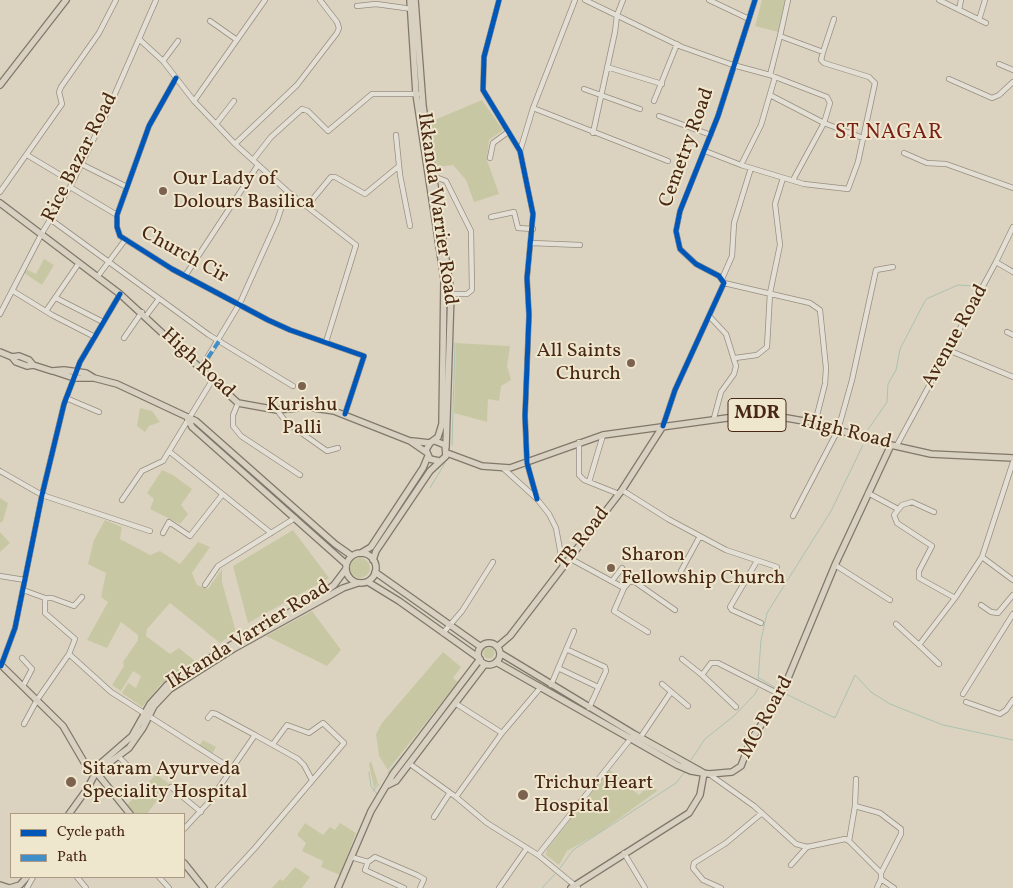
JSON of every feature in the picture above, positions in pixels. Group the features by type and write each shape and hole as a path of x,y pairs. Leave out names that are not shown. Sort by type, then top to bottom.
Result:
{"main road":[{"path":"0,85 66,0"},
{"name":"Ikkanda Warrier Road","path":"410,0 413,9 419,94 447,294 442,424 441,432 432,442"},
{"name":"Ikkanda Warrier Road","path":"413,9 415,0"},
{"name":"Ikkanda Warrier Road","path":"419,94 433,176 447,294 446,450"},
{"name":"High Road","path":"0,204 42,233 144,314 238,403 277,410 307,407 345,414 410,441 427,454"},
{"path":"0,352 12,357 19,356 29,360 33,365 74,378 94,378"},
{"path":"52,371 76,372 117,384 188,419 196,421 352,556"},
{"name":"High Road","path":"446,450 482,466 503,468 527,463 579,442 603,435 714,418 749,415 781,417 815,423 931,454 1013,460"},
{"path":"188,419 192,427 346,566 349,578 358,583 368,582 481,660 496,662"},
{"name":"TB Road","path":"496,662 498,650 620,492 663,426"},
{"path":"368,582 375,572 374,560 376,551 446,450 440,442 410,441"},
{"path":"346,566 352,556 371,547 423,468 432,442"},
{"name":"MO Roard","path":"496,662 632,737 677,765 707,774 732,772 741,766 751,740 781,695 835,565 868,493 894,445"},
{"path":"427,454 433,461 440,461"},
{"path":"361,553 374,560"},
{"name":"Ikkanda Varrier Road","path":"96,772 119,757 136,739 158,694 167,685 231,644 319,596 334,585 346,566"},
{"path":"375,572 448,626 481,647"},
{"name":"Ikkanda Varrier Road","path":"96,772 105,760 132,736 161,698 187,677 343,588 358,583"},
{"path":"481,647 488,643 632,737 640,738 707,774 700,795 688,813 574,887"},
{"path":"388,786 396,781 410,764 456,703 481,660 481,647"},
{"path":"338,888 371,811 388,786 393,774 481,660"},
{"path":"0,666 23,686 68,733 84,762 96,772 127,813"},
{"path":"70,813 87,789 96,772"},
{"path":"185,864 202,887"},
{"path":"0,885 9,888 20,885 26,878"}],"street":[{"path":"0,192 62,104 59,92 61,87 99,33 116,0"},
{"name":"Rice Bazar Road","path":"0,314 42,233 70,187 156,0"},
{"path":"194,101 265,0"},
{"path":"234,144 297,85 337,33 339,28 337,22 320,0"},
{"path":"500,0 486,46 482,68 483,84 486,98 520,151 533,214 527,287 529,315 525,416 527,463 537,499"},
{"path":"520,151 533,108 575,0"},
{"path":"585,0 677,44 732,65 770,75 827,97 830,103 824,123 793,180"},
{"path":"593,133 617,14 624,0"},
{"path":"709,0 749,19"},
{"name":"Cemetry Road","path":"723,281 686,256 680,249 676,231 680,212 711,135 732,65 755,0"},
{"path":"770,75 788,0"},
{"path":"939,0 986,23"},
{"path":"959,10 961,0"},
{"path":"979,20 985,0"},
{"path":"357,6 376,4 413,9"},
{"path":"705,151 741,165 816,187 848,190 851,186 875,84 869,78 824,63 821,60 834,20"},
{"path":"210,21 238,40"},
{"path":"780,36 823,52"},
{"path":"139,39 163,61 194,101 234,144 287,191 356,245 326,342"},
{"path":"163,61 178,41"},
{"path":"654,101 677,44"},
{"path":"998,64 1013,70"},
{"path":"607,67 662,84"},
{"path":"741,165 761,126 775,77"},
{"path":"70,187 117,216 149,126 176,78"},
{"path":"950,79 992,98 999,95 1013,82"},
{"path":"584,89 640,109"},
{"path":"252,160 271,136 302,109 308,111 328,131 372,94 419,94"},
{"path":"770,95 824,123 863,138"},
{"path":"216,124 234,101"},
{"path":"533,108 668,161"},
{"path":"659,116 711,135"},
{"path":"490,158 493,143 508,132"},
{"path":"396,135 399,166 410,226"},
{"path":"904,154 927,163 954,167 1013,188"},
{"path":"27,155 72,182"},
{"path":"81,164 127,187"},
{"path":"185,276 258,165"},
{"path":"307,206 331,177 335,177 365,194 399,166"},
{"path":"663,426 675,390 710,316 732,256 734,222 751,168"},
{"path":"433,176 446,181 471,231 472,290 466,294 447,294"},
{"path":"735,358 757,356 768,347 770,293 780,245 775,204 783,178"},
{"path":"201,368 219,341 240,303 277,222 287,191"},
{"path":"491,217 514,212 518,228 533,229"},
{"name":"Church Cir","path":"117,216 117,227 120,236 185,276 290,330 364,356 345,414"},
{"path":"50,220 158,300 219,341 293,386"},
{"name":"Avenue Road","path":"894,445 948,350 1013,227"},
{"path":"98,276 125,240"},
{"path":"532,243 580,245"},
{"path":"996,262 1013,272"},
{"path":"46,311 79,263"},
{"path":"793,516 838,430 852,380 875,272 880,268 893,266"},
{"path":"723,281 810,303 820,310 826,368 825,384 815,423"},
{"path":"13,291 95,337"},
{"path":"0,666 15,628 42,494 66,398 76,372 120,294"},
{"path":"56,298 103,322"},
{"path":"124,338 158,300"},
{"path":"710,316 726,334 735,358 734,374 721,392 714,418"},
{"path":"1007,332 1013,335"},
{"path":"948,350 1013,377"},
{"path":"122,500 142,471 159,464 170,452 213,379"},
{"path":"66,398 99,412"},
{"path":"238,403 233,415 233,426 241,436 300,475"},
{"path":"277,410 286,422 327,451 338,448"},
{"path":"589,482 603,435"},
{"path":"579,442 579,475 589,482 620,492 726,550 777,568"},
{"path":"170,452 271,533"},
{"path":"919,645 955,598 982,557 1013,460"},
{"path":"503,468 537,499 550,514 556,528 563,566"},
{"path":"0,471 42,494 150,531"},
{"path":"868,493 898,509"},
{"path":"162,533 169,522 190,536 222,495"},
{"path":"934,512 918,502 912,502 902,505 894,515 896,523 932,546 919,570 919,578 955,598"},
{"path":"205,586 218,566 295,518"},
{"path":"681,571 700,536"},
{"path":"982,557 1013,580"},
{"path":"570,558 624,588"},
{"path":"757,561 730,607 732,610 761,624"},
{"path":"443,632 462,610 493,562"},
{"path":"835,565 890,600"},
{"path":"612,581 622,568"},
{"path":"0,576 25,580"},
{"path":"648,632 614,611 624,588 629,582 635,582 676,610"},
{"path":"23,590 74,606 82,597"},
{"path":"981,605 991,612 998,613 1012,596"},
{"path":"24,724 37,700 69,654 76,639 45,613 45,598"},
{"path":"963,694 1013,614"},
{"path":"896,624 939,664"},
{"path":"550,685 574,631"},
{"path":"566,648 605,667 606,671 589,708"},
{"path":"69,654 111,692 232,769"},
{"path":"22,658 32,669 23,686"},
{"path":"682,659 736,707"},
{"path":"702,675 711,663 718,663 781,695"},
{"path":"558,668 598,687"},
{"path":"662,684 688,706"},
{"path":"456,797 502,733 541,687"},
{"path":"640,738 671,692"},
{"path":"966,702 1000,714 1006,710 1013,700"},
{"path":"456,703 502,733"},
{"path":"1006,710 1013,713"},
{"path":"208,718 212,714 216,714 273,744 304,765 312,780"},
{"path":"218,888 255,848 343,745 344,740 324,723 310,733 287,725 273,744"},
{"path":"185,828 201,812 255,734"},
{"path":"538,855 632,737"},
{"path":"119,757 133,771"},
{"path":"410,764 488,823 538,855 574,887"},
{"path":"707,774 762,813 796,844 807,847 849,840"},
{"path":"849,840 855,806 856,779"},
{"path":"171,788 201,812"},
{"path":"434,818 449,794"},
{"path":"855,806 880,813 901,829 901,834 881,873 881,879 877,888"},
{"path":"721,888 702,880 693,868 694,863 726,843 762,813"},
{"path":"849,840 881,873"},
{"path":"791,865 807,847"},
{"path":"499,888 528,848"},
{"path":"624,853 645,888"},
{"path":"351,857 368,862"},
{"path":"404,888 365,870 368,862 375,858 424,878 420,888"},
{"path":"78,878 86,888"},
{"path":"160,878 170,888"},
{"path":"881,879 894,888"},
{"path":"0,885 4,888"}],"green space":[{"path":"762,0 785,0 778,32 755,26"},
{"path":"482,100 503,130 489,140 487,160 499,194 474,202 466,180 453,165 437,167 430,122"},
{"path":"44,259 54,265 42,285 24,273 26,269 36,274"},
{"path":"456,343 510,346 507,366 511,380 501,386 499,401 488,399 487,422 454,413"},
{"path":"140,408 152,411 160,422 149,426 145,432 137,426"},
{"path":"193,422 343,554 192,423"},
{"path":"162,470 173,475 192,489 181,505 188,514 180,524 150,509 154,499 147,493"},
{"path":"0,498 8,503 3,521 0,523"},
{"path":"105,520 122,527 120,539 150,555 160,551 180,564 198,542 210,547 192,573 197,585 208,589 222,569 222,582 236,632 220,643 170,603 147,629 146,636 170,654 179,648 195,661 160,685 142,707 122,693 128,683 136,688 141,676 133,671 121,691 112,685 124,666 123,662 138,640 138,635 121,622 107,648 87,640 108,602 101,597 106,573 88,564 94,540"},
{"path":"293,530 329,578 248,623 233,566"},
{"path":"0,532 10,543 0,552"},
{"path":"360,558 367,561 370,568 367,575 360,578 353,575 350,568 353,561"},
{"path":"312,611 341,650 327,666 266,636"},
{"path":"489,647 495,653 489,659 483,653"},
{"path":"443,652 461,667 453,678 458,682 388,770 379,756 376,734 382,723"},
{"path":"203,740 216,747 212,754 199,746"},
{"path":"371,761 378,783 374,788 369,764"},
{"path":"610,770 639,795 643,791 656,789 657,791 599,833 567,851 559,865 546,855 547,849"},
{"path":"156,774 169,784 148,813 133,813 127,805"},
{"path":"305,823 323,835 330,827 335,830 340,823 356,833 340,875 321,867 323,861 302,851 306,843 297,835"},
{"path":"295,867 310,877 302,888 272,888 280,879 283,881"}],"waterway":[{"path":"867,431 887,402 888,384 896,370 900,349 926,299 958,285 976,286"},
{"path":"452,445 455,343"},
{"path":"758,681 761,640 767,613 831,511 863,445"},
{"path":"430,488 445,463"},
{"path":"786,694 835,718 855,675 871,692 890,704 943,725 1013,740"},
{"path":"759,678 779,690"},
{"path":"691,760 705,739 735,715 755,694 758,688"},
{"path":"388,773 405,752"},
{"path":"369,772 371,786 377,794"},
{"path":"560,868 573,850 676,783 684,773"},
{"path":"373,791 379,784"},
{"path":"542,888 555,874"}],"marked path":[{"path":"201,368 219,341"}],"cycle path":[{"path":"499,0 484,57 483,90 520,151 533,214 527,278 529,315 525,416 527,463 537,499"},
{"path":"663,426 675,390 724,283 719,276 696,264 680,249 676,231 680,211 718,116 755,0"},
{"path":"176,78 149,126 117,215 117,227 120,236 172,269 268,320 290,330 364,356 345,414"},
{"path":"1,666 15,628 42,495 64,404 80,362 120,294"}],"place":[{"name":"Our Lady of Dolours Basilica","path":"163,191"},
{"name":"All Saints Church","path":"631,363"},
{"name":"Kurishu Palli","path":"302,386"},
{"name":"Sharon Fellowship Church","path":"611,568"},
{"name":"Sitaram Ayurveda Speciality Hospital","path":"71,782"},
{"name":"Trichur Heart Hospital","path":"523,795"}],"district":[{"name":"ST NAGAR","path":"889,134"}]}
